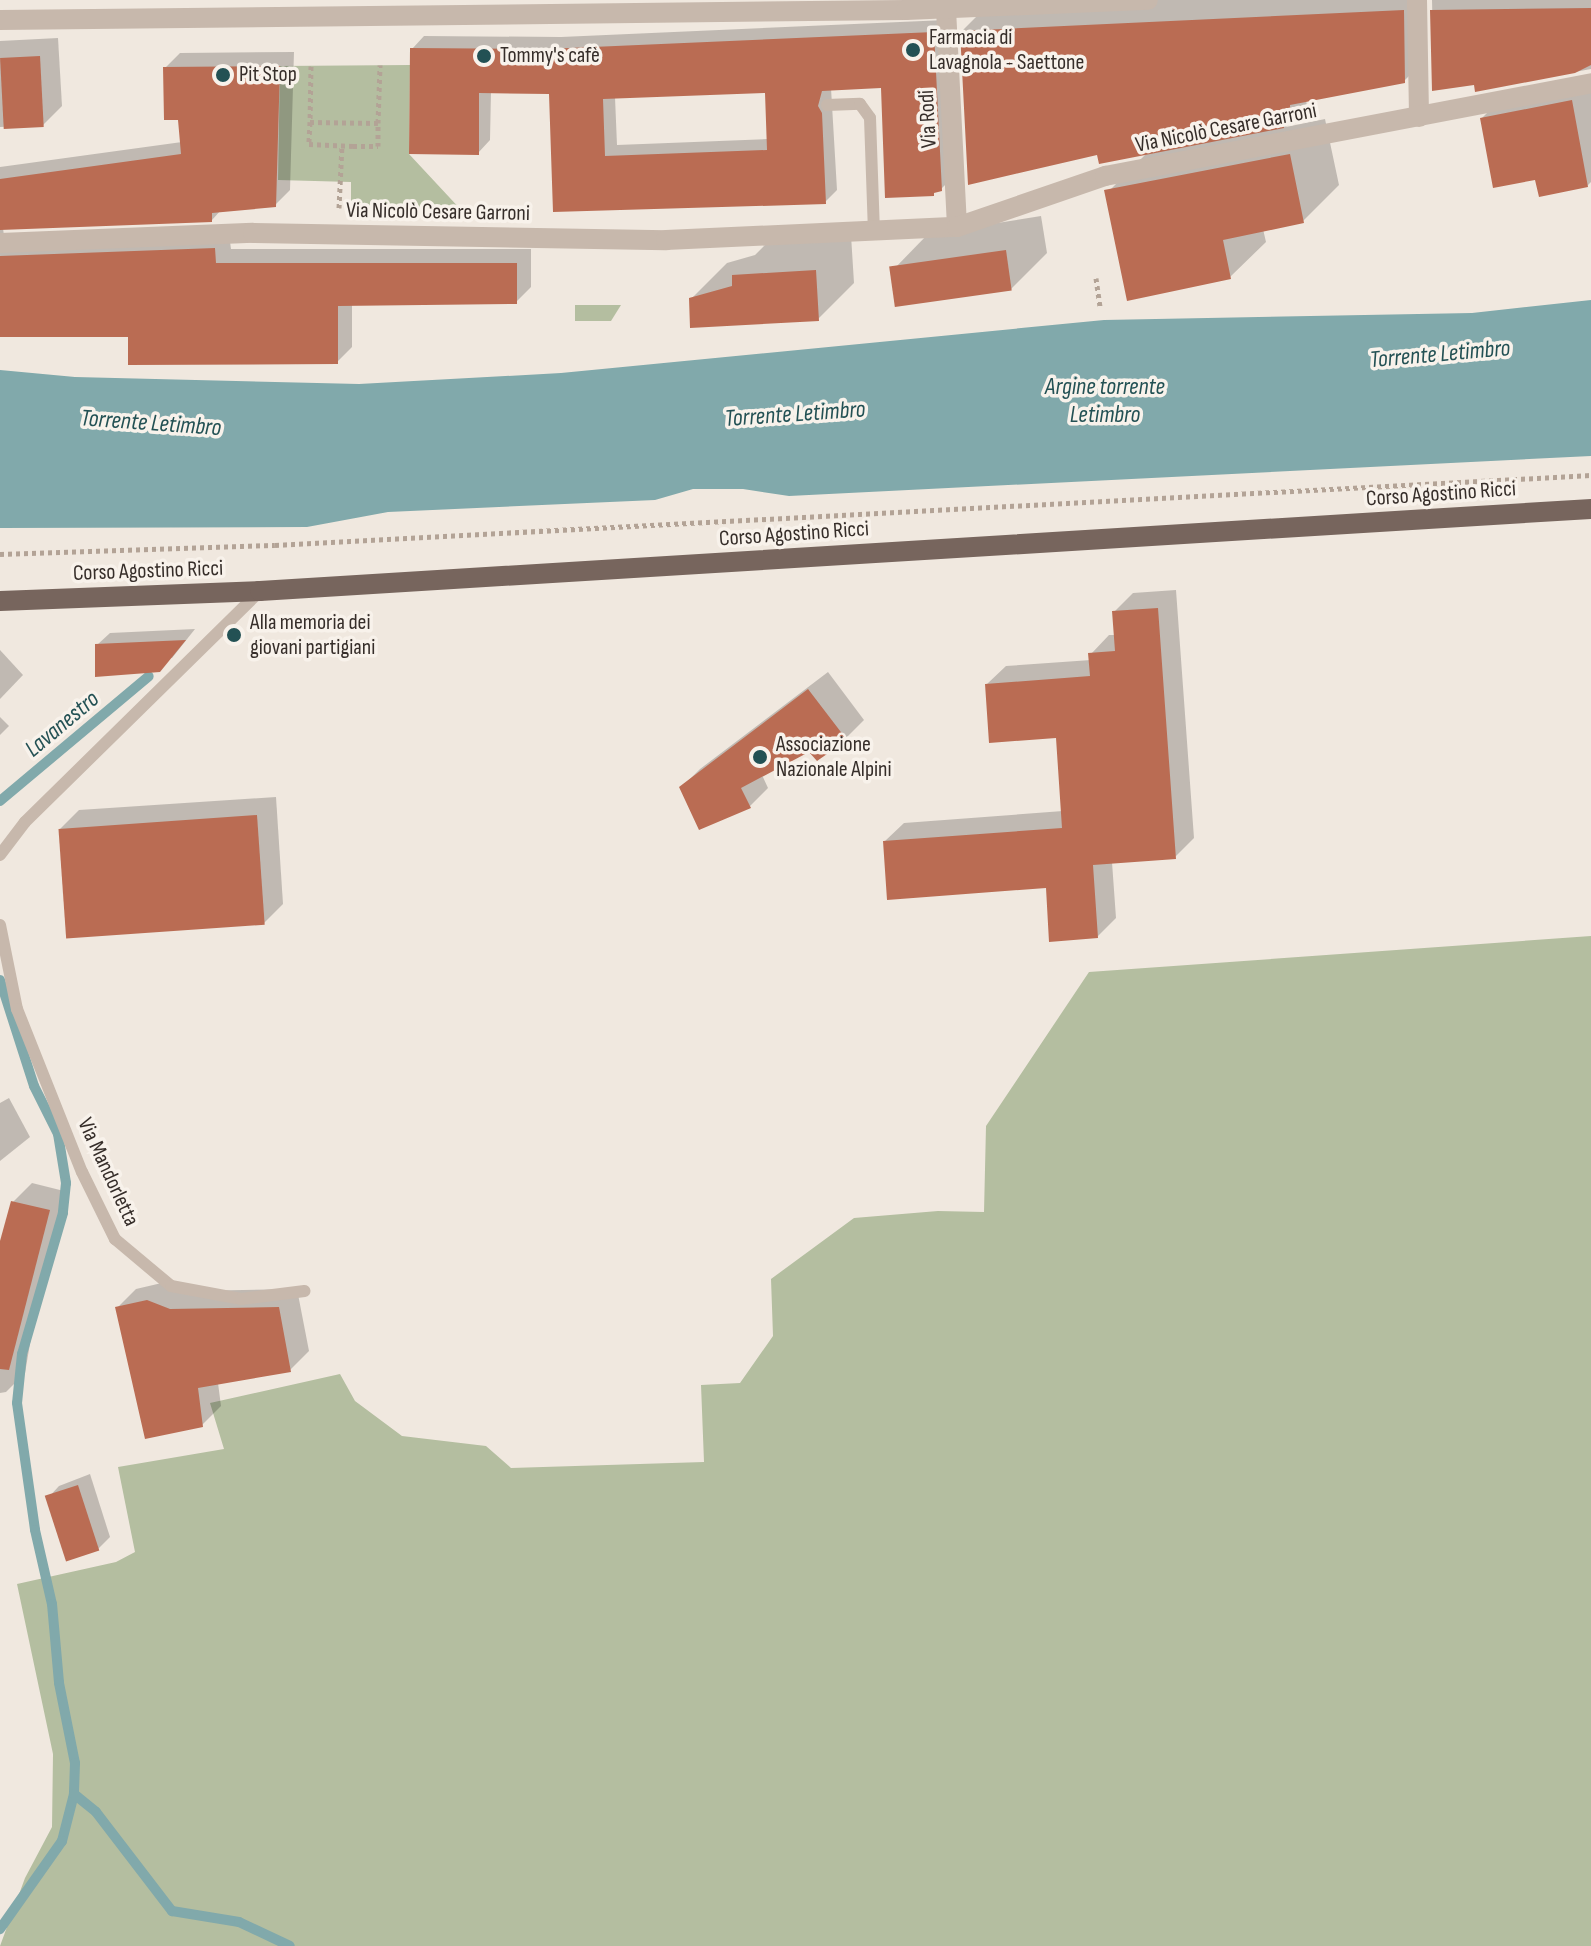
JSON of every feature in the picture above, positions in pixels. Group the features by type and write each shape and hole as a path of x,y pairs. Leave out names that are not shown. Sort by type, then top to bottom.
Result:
{"main road":[{"name":"Corso Agostino Ricci","path":"0,601 260,591 1591,509"}],"street":[{"path":"0,20 536,7 906,5 946,9 1148,0"},
{"path":"1417,0 1419,117"},
{"name":"Via Rodi","path":"946,9 957,227"},
{"name":"Via Nicolò Cesare Garroni","path":"0,243 129,235 339,234 666,240 957,227 1105,176 1591,83"}],"lane":[{"path":"827,105 860,104 870,118 874,233"},
{"path":"0,855 25,822 260,591"},
{"name":"Via Mandorletta","path":"0,925 17,1009 82,1172 115,1239 171,1286 241,1299 304,1291"}],"path":[{"path":"311,66 309,144 378,146 380,65"},
{"path":"310,122 378,123"},
{"path":"339,234 342,145"},
{"path":"1096,278 1100,306"},
{"path":"0,554 195,549 1591,475"}],"green space":[{"path":"410,65 409,154 463,212 351,211 351,182 278,180 280,66"},
{"path":"575,305 621,305 611,321 575,321"},
{"path":"1591,936 1591,1946 0,1946 25,1878 52,1827 53,1754 17,1584 116,1562 135,1552 118,1467 224,1449 210,1403 340,1374 355,1401 402,1436 486,1446 511,1468 704,1462 701,1385 740,1383 773,1336 771,1279 854,1218 938,1211 984,1212 986,1126 1089,972"}],"water":[{"name":"Argine torrente Letimbro","path":"1591,300 1591,456 789,496 743,489 693,489 655,500 388,512 307,527 0,528 0,370 75,377 359,384 561,373 1104,320 1472,313"}],"building":[{"path":"1591,8 1591,65 1575,73 1475,92 1474,85 1432,91 1430,10"},
{"path":"1404,10 1405,83 1290,105 1291,124 1284,125 1284,128 1099,164 1097,155 968,185 960,31"},
{"path":"934,32 942,191 934,193 934,196 885,198 881,88 822,91 818,106 822,113 826,204 553,212 549,94 479,93 479,155 409,154 410,48 547,49","holes":["765,93 767,150 605,156 603,99"]},
{"path":"40,56 44,127 4,129 0,58"},
{"path":"280,66 276,207 212,213 212,222 0,230 0,179 181,154 178,120 164,120 163,67"},
{"path":"1572,100 1588,187 1539,197 1535,180 1493,188 1480,118"},
{"path":"1290,154 1304,223 1223,240 1231,279 1127,301 1104,190"},
{"path":"215,248 216,263 517,263 517,304 338,306 338,364 128,365 128,337 0,337 0,256"},
{"path":"1006,250 1012,291 895,307 889,266"},
{"path":"816,270 819,321 690,328 689,298 732,286 732,275"},
{"path":"1158,608 1176,859 1093,865 1098,938 1049,942 1046,888 887,900 883,841 1062,828 1056,738 989,743 985,684 1090,676 1088,653 1115,651 1112,611"},
{"path":"186,640 160,672 95,677 95,644"},
{"name":"Associazione Nazionale Alpini","path":"808,689 847,740 817,761 809,752 741,788 751,808 699,830 679,787"},
{"path":"257,815 265,925 66,939 58,829"},
{"path":"11,1201 50,1210 9,1370 0,1369 0,1241"},
{"path":"147,1300 170,1309 279,1307 291,1372 198,1388 203,1427 145,1439 115,1307"},
{"path":"78,1485 99,1551 66,1561 45,1496"}],"waterway":[{"name":"Lavanestro","path":"0,801 149,676"},
{"path":"0,980 34,1086 58,1134 66,1183 63,1213 22,1354 17,1403 35,1530 52,1604 59,1683 75,1763 74,1794 62,1841 0,1929"},
{"path":"74,1794 96,1812 172,1911 239,1922 290,1946"}],"place":[{"name":"Farmacia di Lavagnola - Saettone","path":"913,50"},
{"name":"Tommy's cafè","path":"484,56"},
{"name":"Pit Stop","path":"223,75"},
{"name":"Alla memoria dei giovani partigiani","path":"234,635"},
{"name":"Associazione Nazionale Alpini","path":"760,757"}],"water label":[{"name":"Torrente Letimbro","path":"1440,354"},
{"name":"Torrente Letimbro","path":"795,414"},
{"name":"Torrente Letimbro","path":"151,423"}]}
